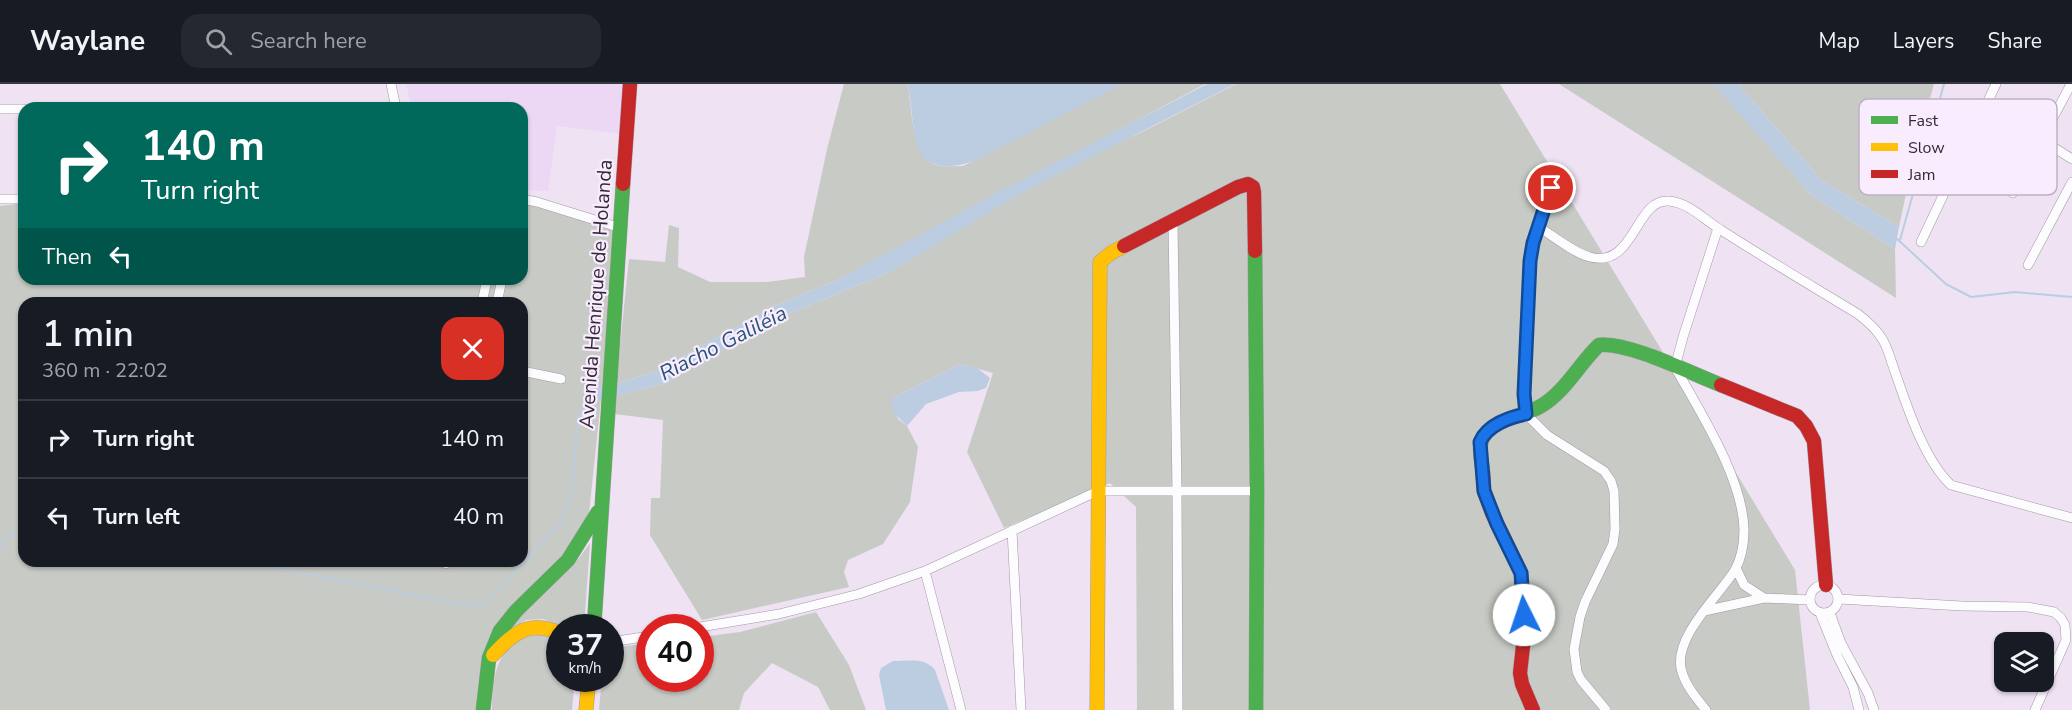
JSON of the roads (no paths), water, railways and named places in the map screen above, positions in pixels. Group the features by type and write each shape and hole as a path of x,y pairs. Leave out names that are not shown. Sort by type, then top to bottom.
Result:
{"street":[{"path":"391,84 395,102"},
{"name":"Avenida Henrique de Holanda","path":"595,614 630,84"},
{"path":"1989,99 1996,84"},
{"path":"2057,111 2071,84"},
{"path":"0,110 18,109"},
{"path":"2057,150 2072,159"},
{"path":"2028,265 2072,182"},
{"path":"1097,710 1100,262 1111,252 1248,184 1252,188 1257,492 1256,710"},
{"path":"1551,188 1533,243 1529,273 1524,394 1526,414 1547,435 1604,471 1614,491 1612,544 1585,602 1574,649 1577,672 1581,680 1606,710"},
{"path":"1921,242 1943,195"},
{"path":"0,199 18,199"},
{"path":"528,200 621,228"},
{"path":"1539,227 1587,257 1601,259 1619,252 1654,205 1665,201 1680,203 1693,210 1718,228 1858,314 1873,327 1883,339 1927,452 1940,475 1951,485 2072,518"},
{"path":"1173,222 1178,492 1178,710"},
{"path":"1706,710 1689,687 1681,671 1680,654 1684,643 1704,611 1736,568 1743,548 1744,531 1737,494 1715,439 1675,367 1718,228"},
{"path":"1533,710 1520,673 1525,628 1521,573 1484,491 1480,442 1482,436 1510,417 1526,414 1545,404 1599,345 1610,344 1630,349 1797,416 1806,426 1814,441 1826,585"},
{"path":"528,372 561,379"},
{"path":"714,625 779,614 848,597 925,571 1098,491 1257,492"},
{"name":"Avenida Henrique de Holanda","path":"483,710 489,660 494,642 502,628 565,564 587,532 601,506"},
{"path":"1012,530 1021,710"},
{"path":"1736,568 1744,585 1764,598"},
{"path":"925,571 962,710"},
{"path":"1825,613 1837,607 1839,599 1836,591 1826,585 1815,588 1810,600 1813,608 1825,613 1868,693 1874,710"},
{"path":"1704,611 1764,598 1810,600"},
{"path":"1839,599 2028,608 2054,612 2065,625 2066,640 2035,710"},
{"path":"1825,613 1837,656 1853,687 1859,710"},
{"path":"489,660 513,634 531,627 546,629"}],"water":[{"path":"908,84 1122,84 978,159 946,166 930,162 919,150"},
{"path":"1207,84 1235,84 1023,192 890,272 774,320 666,383 589,403 588,389 616,384 659,370 772,307 837,280 1002,190"},
{"path":"1713,84 1738,84 1821,180 1899,227 1895,249 1811,195"},
{"path":"961,364 977,368 990,378 986,388 959,392 926,404 907,426 892,411 892,398"},
{"path":"893,661 922,661 931,666 935,670 949,710 886,710 879,675 881,668"}],"waterway":[{"path":"1940,99 1944,84"},
{"path":"1900,240 1913,195"},
{"name":"Riacho Galiléia","path":"1896,238 1946,284 1971,297 2015,292 2072,297"},
{"name":"Riacho Galiléia","path":"528,558 561,523 572,490 578,417 585,399 590,396"},
{"name":"Riacho Galiléia","path":"0,549 6,538 18,531"},
{"name":"Riacho Galiléia","path":"271,567 463,605 484,604 519,567"}]}
